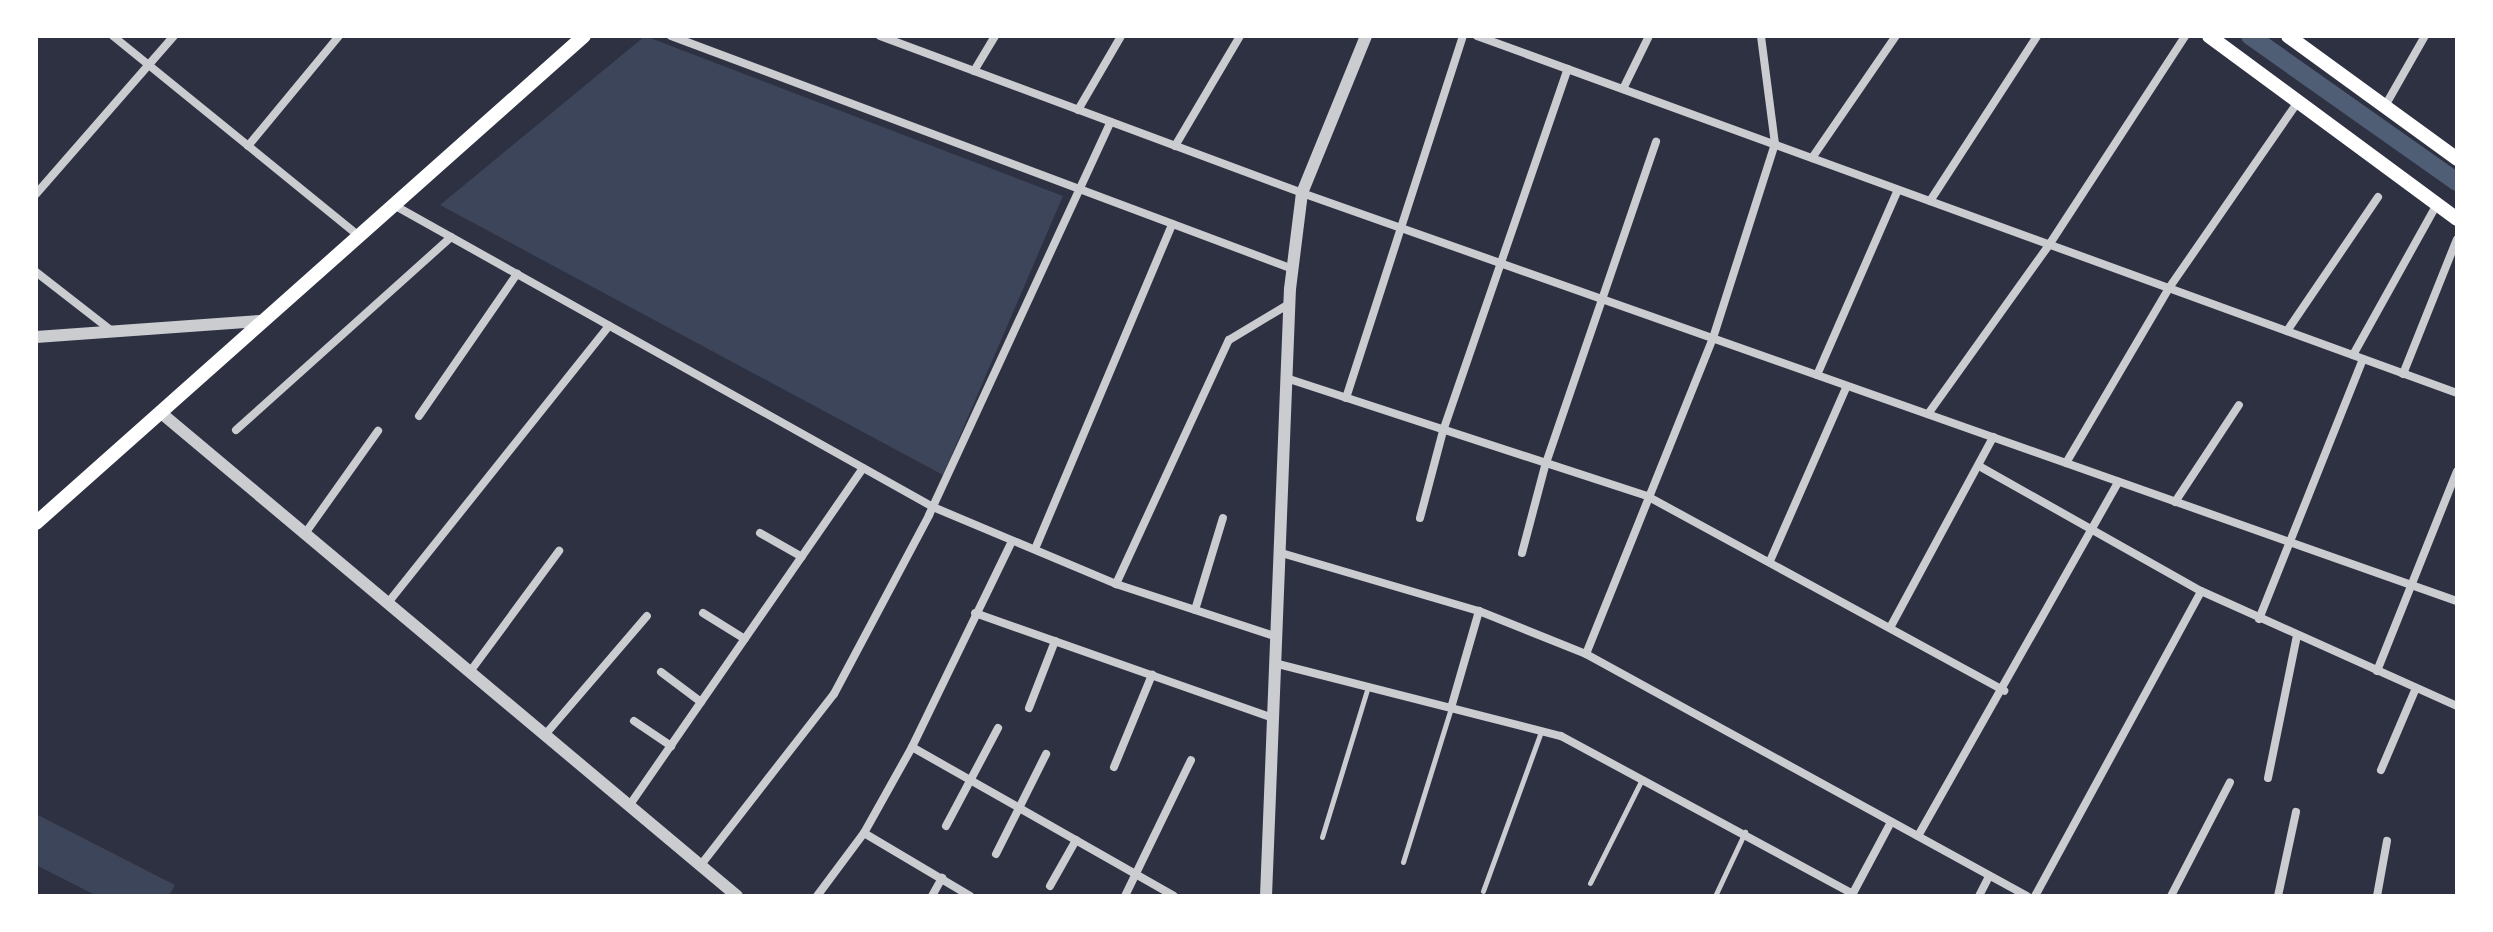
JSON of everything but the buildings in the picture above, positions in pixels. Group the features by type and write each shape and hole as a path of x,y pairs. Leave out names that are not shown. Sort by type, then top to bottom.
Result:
{"main road":[{"path":"36,523 357,234 584,36"},
{"path":"2209,36 2457,219"},
{"path":"2288,36 2457,159"}],"street":[{"path":"113,36 357,234"},
{"path":"36,194 174,36"},
{"path":"248,146 339,36"},
{"path":"671,36 1293,269"},
{"path":"880,36 1302,193 2457,601"},
{"path":"974,71 995,36"},
{"path":"1078,110 1121,36"},
{"path":"1175,146 1240,36"},
{"path":"1266,896 1270,717 1293,269 1302,193 1366,36"},
{"path":"1346,398 1463,36"},
{"path":"1477,36 2457,393"},
{"path":"1507,47 1513,36"},
{"path":"1623,89 1649,36"},
{"path":"1586,654 1713,338 1775,144 1761,36"},
{"path":"1812,158 1896,36"},
{"path":"1930,201 2037,36"},
{"path":"1928,414 2049,245 2185,36"},
{"path":"2385,106 2425,36"},
{"path":"1420,518 1443,431 1568,69"},
{"path":"2066,463 2169,288 2299,100"},
{"path":"700,866 834,694 933,507 1111,122"},
{"path":"1522,553 1545,466 1605,300 1656,141"},
{"path":"1817,375 1898,190"},
{"path":"2287,331 2378,197"},
{"path":"392,204 933,507 1116,584 1274,636"},
{"path":"2353,355 2437,204"},
{"path":"1035,549 1172,224"},
{"path":"236,430 451,237"},
{"path":"2403,374 2457,239"},
{"path":"36,272 113,332"},
{"path":"419,416 517,274"},
{"path":"1116,584 1229,340 1289,304"},
{"path":"38,338 260,321"},
{"path":"387,604 609,326"},
{"path":"2259,619 2293,543 2363,359"},
{"path":"1286,378 1545,466 1647,496 1891,626 2004,691"},
{"path":"1770,561 1847,386"},
{"path":"2175,502 2239,405"},
{"path":"160,412 737,896"},
{"path":"304,535 378,431"},
{"path":"1891,626 1993,437"},
{"path":"1979,466 2090,532 2201,591 2457,706"},
{"path":"629,806 863,468"},
{"path":"2377,671 2457,471"},
{"path":"1918,836 2004,691 2118,482"},
{"path":"1195,610 1223,518"},
{"path":"760,533 802,557"},
{"path":"817,896 864,833 912,747 1012,541"},
{"path":"469,673 559,551"},
{"path":"1278,552 1479,611 1586,654 2027,896"},
{"path":"2035,896 2201,591"},
{"path":"1451,708 1479,611"},
{"path":"703,613 745,639"},
{"path":"975,613 1270,717"},
{"path":"544,736 647,616"},
{"path":"2268,778 2297,636"},
{"path":"1029,708 1055,641"},
{"path":"1273,663 1542,731 1643,778 1745,831 1852,895 1891,822"},
{"path":"661,672 701,702"},
{"path":"1114,767 1152,675"},
{"path":"2381,770 2416,688"},
{"path":"634,721 671,746"},
{"path":"946,826 998,728"},
{"path":"912,747 1174,896"},
{"path":"996,854 1046,754"},
{"path":"1125,896 1191,760"},
{"path":"2171,896 2230,782"},
{"path":"2278,896 2296,812"},
{"path":"864,833 970,896"},
{"path":"1050,886 1076,840"},
{"path":"2377,896 2387,841"},
{"path":"1979,896 1989,876"},
{"path":"932,896 942,878"}],"lane":[{"path":"1322,837 1368,687"},
{"path":"1403,862 1451,708"},
{"path":"1483,891 1542,731"},
{"path":"1590,883 1643,778"},
{"path":"1715,896 1745,831"}],"shaded area":[{"path":"645,36 1063,196 943,475 440,205"},
{"path":"36,814 175,885 169,896 97,896 36,865"}],"waterway":[{"path":"2250,36 2457,182"}]}
